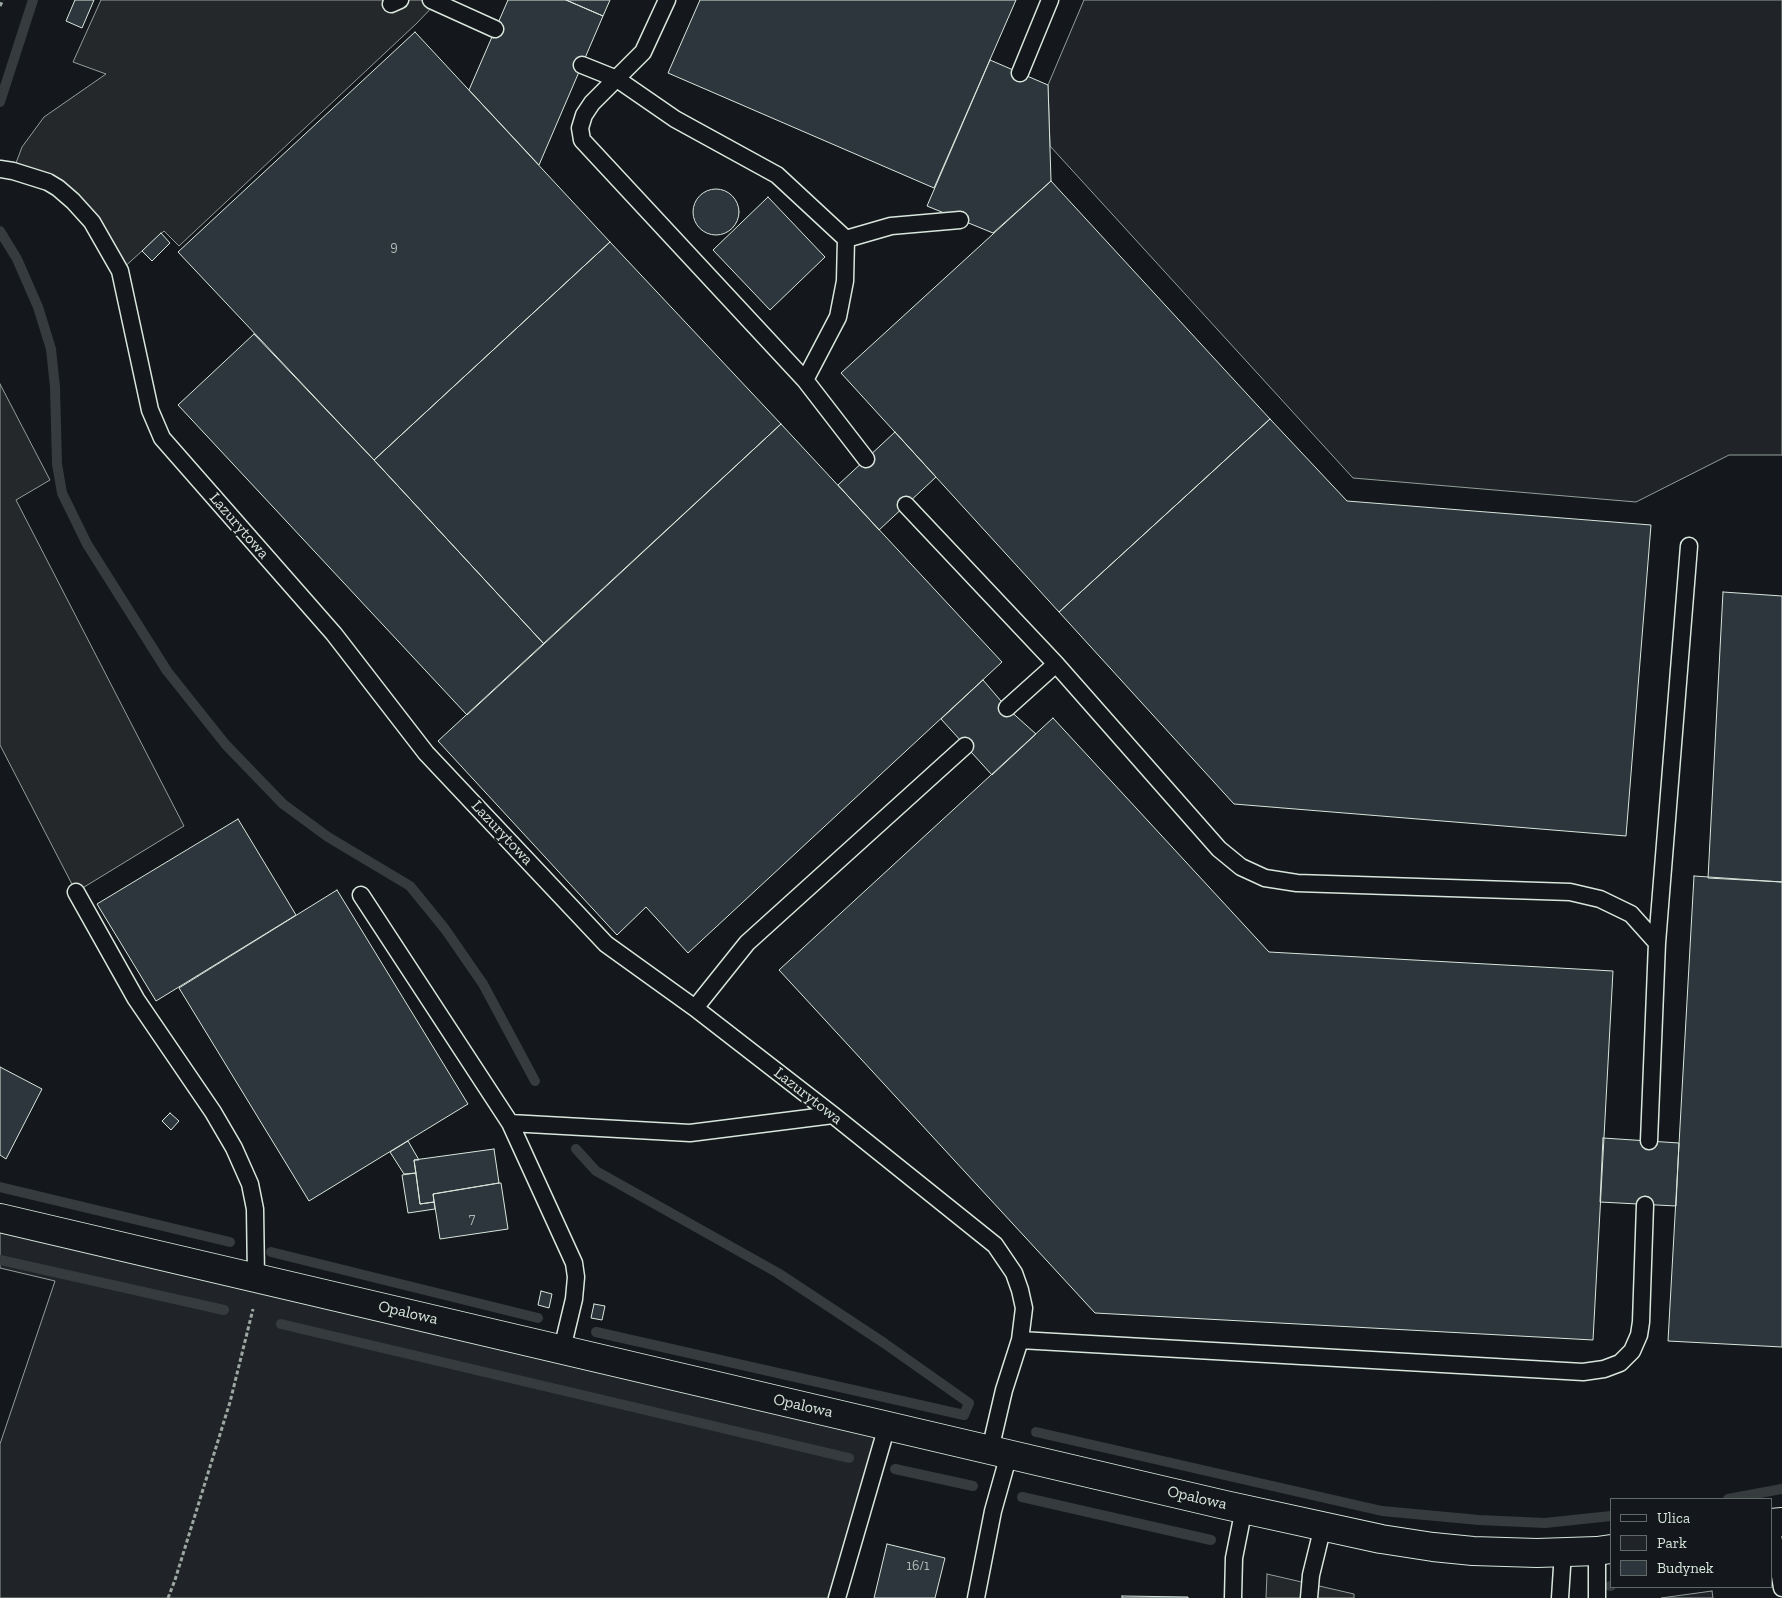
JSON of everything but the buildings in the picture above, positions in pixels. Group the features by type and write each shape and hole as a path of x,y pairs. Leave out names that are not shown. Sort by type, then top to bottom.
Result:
{"street":[{"name":"Opalowa","path":"0,1218 887,1426 1381,1539 1433,1547 1537,1553 1604,1550"}],"lane":[{"path":"431,0 495,29"},
{"path":"667,0 643,52 592,103 584,115 580,128 582,140 805,380 866,459"},
{"path":"1020,73 1050,0"},
{"path":"582,65 617,79 675,119 776,175 846,239 845,281 838,317 805,380"},
{"name":"Lazurytowa","path":"0,169 48,182 73,201 92,222 120,271 150,410 162,438 334,634 426,753 606,944 694,1008 833,1115 994,1245 1014,1273 1024,1308 1020,1340 1004,1390 994,1511 976,1598"},
{"path":"846,239 891,226 960,220"},
{"path":"906,505 1056,664 1219,849 1241,866 1266,878 1297,883 1570,892 1600,899 1631,914 1657,943"},
{"path":"1649,1141 1657,943 1690,546"},
{"path":"1008,708 1056,664"},
{"path":"694,1008 747,943 965,746"},
{"path":"76,892 136,999 214,1112 234,1148 250,1184 256,1209 256,1277"},
{"path":"361,895 510,1122 574,1263 576,1277 574,1299 562,1349"},
{"path":"510,1122 690,1133 833,1115"},
{"path":"1020,1340 1583,1372 1604,1369 1620,1363 1632,1351 1639,1336 1645,1204"},
{"path":"837,1598 887,1426"},
{"path":"1233,1598 1234,1558 1244,1508"},
{"path":"1309,1598 1310,1575 1322,1526"},
{"path":"1772,1529 1782,1588 1781,1598"},
{"path":"1598,1598 1604,1550"},
{"path":"1560,1598 1563,1552"}],"path":[{"path":"0,6 3,0"},
{"path":"168,1598 230,1402 256,1299 256,1277"}],"green space":[{"path":"1084,0 1782,0 1782,455 1729,455 1636,502 1353,478 1050,146 1048,85"},
{"path":"0,1218 887,1426 837,1598 0,1598 0,1444 55,1281 0,1268"},
{"path":"1712,1591 1713,1598 1661,1598"}],"shaded area":[{"path":"101,0 439,0 417,23 179,246 164,231 120,271 73,201 13,171 22,147 44,117 106,74 73,62"},
{"path":"0,384 50,480 16,500 184,826 76,892 0,745"},
{"path":"1267,1574 1354,1594 1354,1598 1266,1598"}],"waterway":[{"path":"0,102 33,0"},
{"path":"0,231 17,259 38,307 51,349 55,387 57,464 62,493 87,544 167,671 226,745 283,804 328,837 410,886 445,929 483,984 535,1081"},
{"path":"576,1149 596,1171 778,1273 884,1343 969,1403 964,1415 596,1332"},
{"path":"0,1187 230,1242"},
{"path":"271,1252 538,1318"},
{"path":"0,1260 224,1310"},
{"path":"281,1324 849,1458"},
{"path":"1036,1432 1382,1511 1479,1520 1545,1523 1610,1516"},
{"path":"895,1469 973,1486"},
{"path":"1733,1498 1782,1489"},
{"path":"1022,1497 1211,1540"}]}
